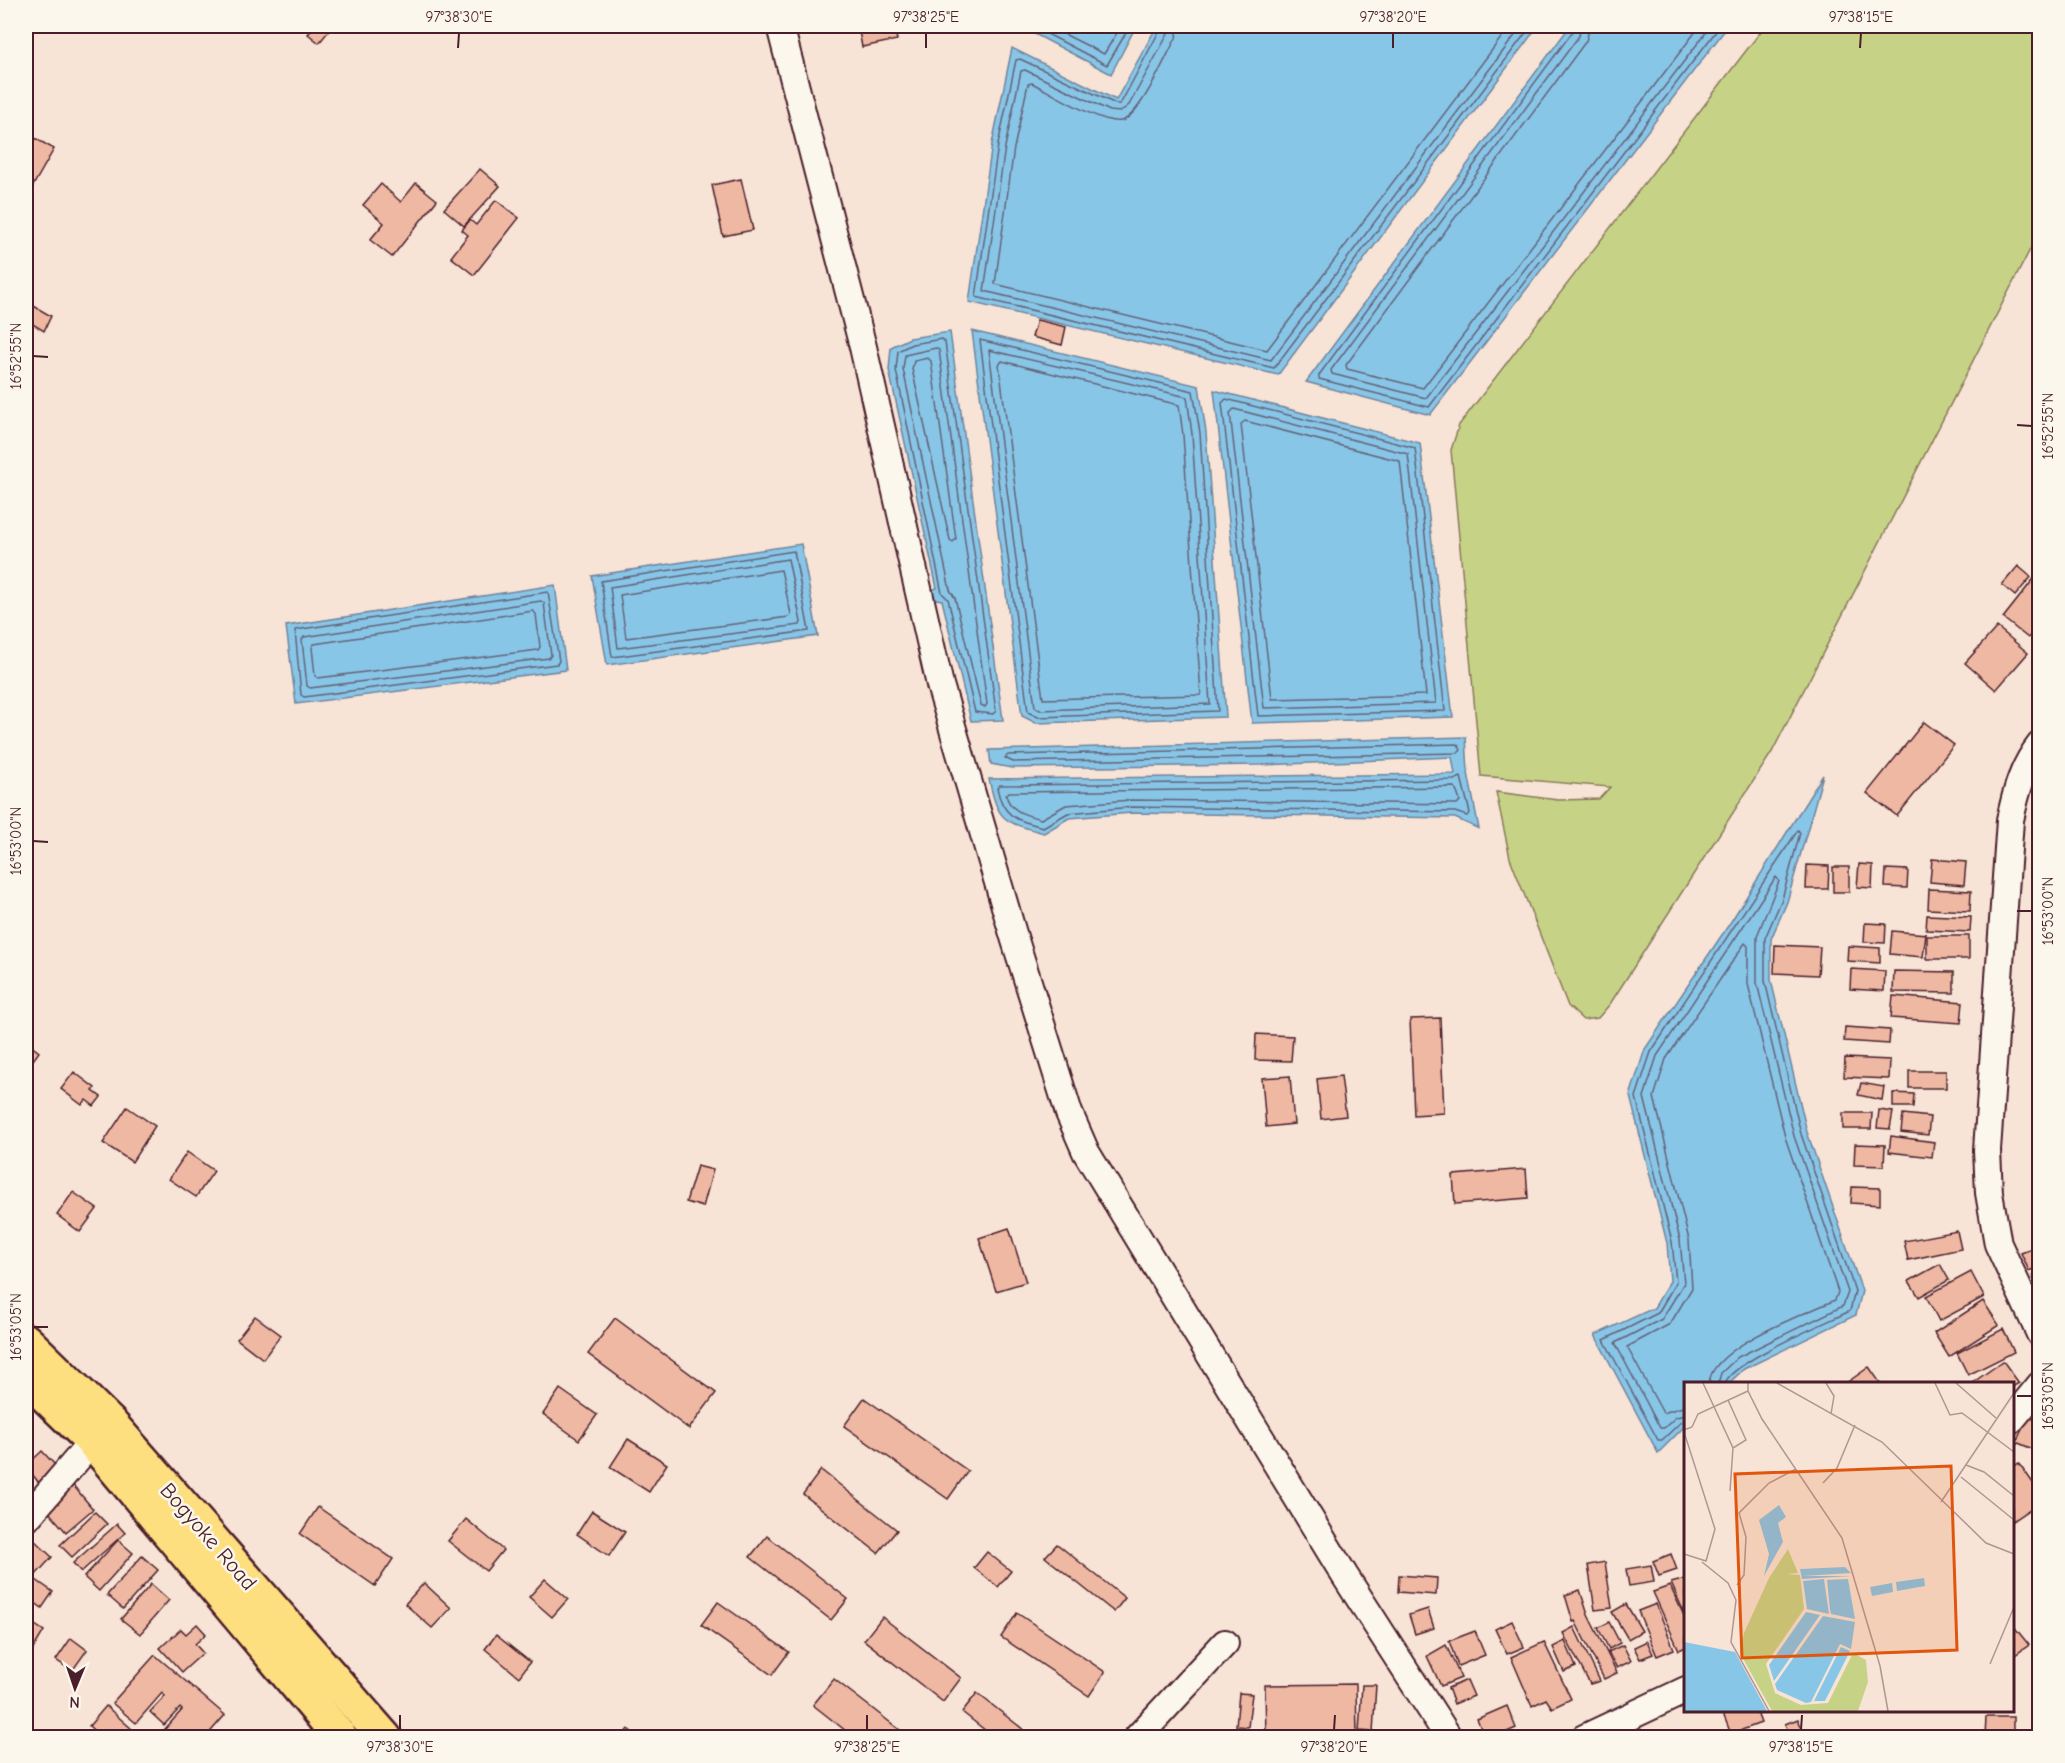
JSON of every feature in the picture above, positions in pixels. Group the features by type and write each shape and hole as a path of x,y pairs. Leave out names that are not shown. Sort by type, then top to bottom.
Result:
{"main road":[{"name":"Bogyoke Road","path":"26,1341 101,1432 341,1737"},
{"name":"Bogyoke Road","path":"26,1377 101,1432 385,1737"}],"street":[{"path":"780,26 863,346 940,685 1069,1113 1086,1152 1345,1576 1449,1737"},
{"path":"2040,745 2028,760 2016,790 2010,820 1987,1150 1989,1193 1998,1244 2040,1334"},
{"path":"2014,1418 2040,1385"},
{"path":"26,1519 101,1432"},
{"path":"1137,1737 1226,1643"},
{"path":"1584,1737 1684,1691"}],"green space":[{"path":"1765,26 2039,26 2037,236 1772,752 1610,1004 1598,1018 1583,1020 1568,1006 1510,858 1496,792 1558,800 1599,799 1610,787 1481,776 1451,450 1459,425"}],"water":[{"path":"1027,26 1136,26 1111,74 1025,29"},
{"path":"1157,26 1538,26 1278,375 969,302 992,144 1012,48 1116,100"},
{"path":"1570,26 1728,26 1430,415 1306,382"},
{"path":"972,331 1199,386 1206,432 1226,717 1036,723 1022,716"},
{"path":"950,332 1003,720 971,721 942,600 930,598 931,590 937,588 889,370 891,347 910,338"},
{"path":"1214,390 1420,443 1453,717 1252,723"},
{"path":"801,544 818,636 607,665 592,576"},
{"path":"555,585 566,670 296,704 286,626"},
{"path":"1466,737 1468,773 1479,829 1455,818 1132,813 1069,818 1044,833 1019,826 1004,818 996,804 989,779 1455,774 1452,757 1262,765 1012,768 991,764 989,750"},
{"path":"1823,775 1787,902 1771,939 1771,980 1807,1132 1862,1291 1856,1315 1744,1369 1730,1382 1684,1382 1684,1427 1658,1453 1595,1335 1654,1308 1670,1281 1667,1243 1630,1096 1645,1049 1730,923"}],"building":[{"path":"315,26 332,27 319,43 308,34"},
{"path":"858,26 894,26 897,40 862,47"},
{"path":"26,133 54,149 26,198"},
{"path":"480,169 500,186 464,226 444,209"},
{"path":"741,179 753,230 723,236 712,185"},
{"path":"416,183 437,200 392,257 370,240 384,223 363,205 381,184 401,202"},
{"path":"496,200 519,218 474,275 451,257 468,235 462,230 470,220 476,225"},
{"path":"32,305 51,316 44,331 26,320"},
{"path":"1037,320 1066,327 1062,345 1032,337"},
{"path":"2018,566 2031,577 2015,596 2002,585"},
{"path":"2040,571 2040,624 2028,638 2003,618"},
{"path":"1997,627 2028,653 1996,690 1965,663"},
{"path":"1924,722 1954,745 1897,816 1867,793"},
{"path":"1932,859 1966,862 1964,885 1930,882"},
{"path":"1859,864 1873,865 1872,888 1857,887"},
{"path":"1807,865 1829,866 1828,889 1806,889"},
{"path":"1833,867 1849,867 1849,892 1833,892"},
{"path":"1886,869 1908,870 1907,888 1885,887"},
{"path":"1929,889 1971,891 1970,911 1928,909"},
{"path":"1927,915 1971,917 1970,932 1926,930"},
{"path":"1865,923 1886,924 1885,943 1864,942"},
{"path":"1892,931 1926,934 1923,957 1890,954"},
{"path":"1927,936 1969,936 1969,959 1927,959"},
{"path":"1775,945 1820,947 1818,975 1774,973"},
{"path":"1848,946 1880,948 1880,963 1847,961"},
{"path":"1851,969 1885,971 1884,991 1850,989"},
{"path":"1894,971 1954,972 1954,993 1893,992"},
{"path":"1893,996 1963,1002 1961,1023 1891,1018"},
{"path":"1440,1018 1444,1113 1414,1115 1410,1019"},
{"path":"1845,1027 1890,1030 1889,1044 1844,1041"},
{"path":"1256,1034 1293,1036 1291,1061 1255,1060"},
{"path":"26,1042 39,1052 26,1070"},
{"path":"1845,1058 1890,1060 1889,1079 1844,1077"},
{"path":"1909,1071 1946,1071 1946,1088 1909,1088"},
{"path":"74,1072 95,1088 93,1091 101,1097 94,1106 86,1100 82,1105 61,1089"},
{"path":"1290,1076 1294,1124 1266,1127 1262,1078"},
{"path":"1341,1076 1346,1116 1321,1119 1317,1079"},
{"path":"1861,1083 1884,1087 1882,1100 1858,1095"},
{"path":"1893,1093 1914,1094 1913,1107 1893,1107"},
{"path":"127,1107 155,1126 132,1162 103,1143"},
{"path":"1879,1110 1893,1112 1890,1129 1877,1128"},
{"path":"1843,1113 1872,1113 1871,1129 1843,1129"},
{"path":"1903,1114 1930,1117 1928,1135 1901,1132"},
{"path":"1891,1136 1934,1142 1932,1157 1889,1152"},
{"path":"1855,1144 1885,1145 1884,1166 1854,1165"},
{"path":"187,1152 214,1171 196,1197 169,1179"},
{"path":"697,1166 713,1170 703,1207 686,1202"},
{"path":"1526,1169 1528,1198 1455,1204 1453,1175"},
{"path":"1852,1187 1880,1188 1880,1205 1851,1203"},
{"path":"73,1192 97,1209 80,1232 57,1215"},
{"path":"1009,1228 1026,1282 996,1291 979,1238"},
{"path":"1957,1231 1961,1249 1908,1260 1904,1241"},
{"path":"2040,1246 2040,1266 2029,1271 2021,1253"},
{"path":"1940,1264 1949,1280 1919,1297 1909,1281"},
{"path":"1971,1272 1984,1297 1939,1321 1926,1296"},
{"path":"2040,1272 2040,1293 2032,1275"},
{"path":"1983,1301 1999,1325 1949,1357 1934,1333"},
{"path":"255,1316 281,1335 263,1359 237,1339"},
{"path":"615,1318 716,1393 689,1429 588,1354"},
{"path":"2003,1329 2014,1352 1968,1375 1957,1353"},
{"path":"2003,1361 2019,1383 2014,1386 2014,1382 1974,1382"},
{"path":"1869,1367 1880,1382 1848,1382"},
{"path":"560,1389 597,1415 579,1440 543,1414"},
{"path":"864,1398 968,1471 948,1499 844,1426"},
{"path":"2028,1417 2040,1422 2040,1452 2016,1442"},
{"path":"628,1439 667,1464 649,1492 610,1467"},
{"path":"42,1451 56,1466 39,1483 26,1466"},
{"path":"2019,1463 2040,1493 2040,1502 2014,1520 2014,1466"},
{"path":"821,1470 897,1530 878,1553 803,1494"},
{"path":"67,1478 93,1509 66,1532 47,1510"},
{"path":"318,1507 393,1559 375,1586 300,1534"},
{"path":"592,1511 625,1532 609,1556 577,1534"},
{"path":"95,1512 107,1524 72,1557 60,1545"},
{"path":"466,1519 503,1550 486,1571 448,1541"},
{"path":"117,1524 125,1533 81,1572 73,1563"},
{"path":"767,1536 848,1599 831,1620 750,1557"},
{"path":"32,1538 52,1557 34,1577 26,1569 26,1545"},
{"path":"118,1540 133,1553 99,1591 84,1577"},
{"path":"1057,1544 1125,1598 1114,1612 1045,1557"},
{"path":"987,1552 1011,1571 998,1587 974,1568"},
{"path":"1671,1554 1677,1570 1659,1576 1653,1561"},
{"path":"142,1556 158,1570 123,1609 107,1595"},
{"path":"1605,1562 1612,1608 1595,1610 1588,1565"},
{"path":"1651,1565 1654,1582 1629,1586 1626,1569"},
{"path":"26,1573 53,1592 42,1608 26,1596"},
{"path":"1399,1575 1437,1578 1436,1595 1398,1592"},
{"path":"545,1579 568,1599 552,1617 529,1597"},
{"path":"1684,1580 1684,1612 1671,1583"},
{"path":"424,1583 451,1608 432,1628 405,1604"},
{"path":"151,1584 169,1600 140,1634 121,1619"},
{"path":"1670,1586 1684,1616 1684,1648 1679,1650 1653,1592"},
{"path":"1580,1590 1588,1615 1617,1673 1604,1679 1575,1621 1573,1622 1565,1595"},
{"path":"718,1602 789,1652 772,1675 701,1625"},
{"path":"1626,1604 1642,1631 1628,1639 1612,1612"},
{"path":"1656,1604 1674,1649 1657,1656 1638,1611"},
{"path":"1428,1609 1434,1628 1415,1634 1409,1615"},
{"path":"1017,1613 1105,1672 1089,1696 1001,1637"},
{"path":"882,1617 961,1678 943,1702 864,1640"},
{"path":"26,1619 44,1631 32,1651 26,1647"},
{"path":"1512,1621 1524,1647 1507,1654 1495,1629"},
{"path":"1609,1622 1620,1643 1609,1649 1598,1628"},
{"path":"197,1624 206,1634 195,1644 203,1653 182,1672 160,1648 181,1629 186,1634"},
{"path":"2014,1626 2029,1645 2014,1656"},
{"path":"1574,1627 1600,1681 1590,1684 1563,1633"},
{"path":"1475,1631 1485,1655 1458,1666 1449,1641"},
{"path":"496,1635 530,1662 519,1677 485,1649"},
{"path":"71,1638 87,1650 72,1671 56,1660"},
{"path":"1565,1641 1576,1667 1564,1672 1553,1647"},
{"path":"1647,1641 1653,1654 1640,1659 1634,1647"},
{"path":"1544,1642 1571,1699 1552,1708 1546,1699 1532,1706 1511,1657"},
{"path":"1446,1645 1461,1678 1441,1686 1427,1656"},
{"path":"1623,1645 1631,1661 1617,1668 1608,1652"},
{"path":"155,1655 225,1715 205,1738 157,1738 182,1710 180,1708 164,1725 150,1712 165,1696 162,1693 136,1723 112,1703"},
{"path":"834,1679 909,1737 855,1738 813,1705"},
{"path":"1467,1680 1474,1696 1454,1704 1448,1688"},
{"path":"1356,1684 1357,1738 1266,1738 1265,1685"},
{"path":"1362,1685 1376,1685 1373,1732 1359,1731"},
{"path":"977,1693 1034,1738 995,1738 962,1712"},
{"path":"1239,1693 1252,1694 1248,1727 1236,1726"},
{"path":"106,1706 142,1738 102,1738 89,1726"},
{"path":"1507,1706 1516,1728 1493,1738 1485,1738 1477,1719"},
{"path":"1722,1712 1757,1712 1761,1723 1731,1734"},
{"path":"1986,1717 2013,1717 2013,1738 1985,1738"},
{"path":"1798,1719 1806,1738 1791,1738 1785,1724"},
{"path":"628,1729 639,1738 621,1738"},
{"path":"1238,1731 1238,1738 1216,1738 1216,1732"}]}
